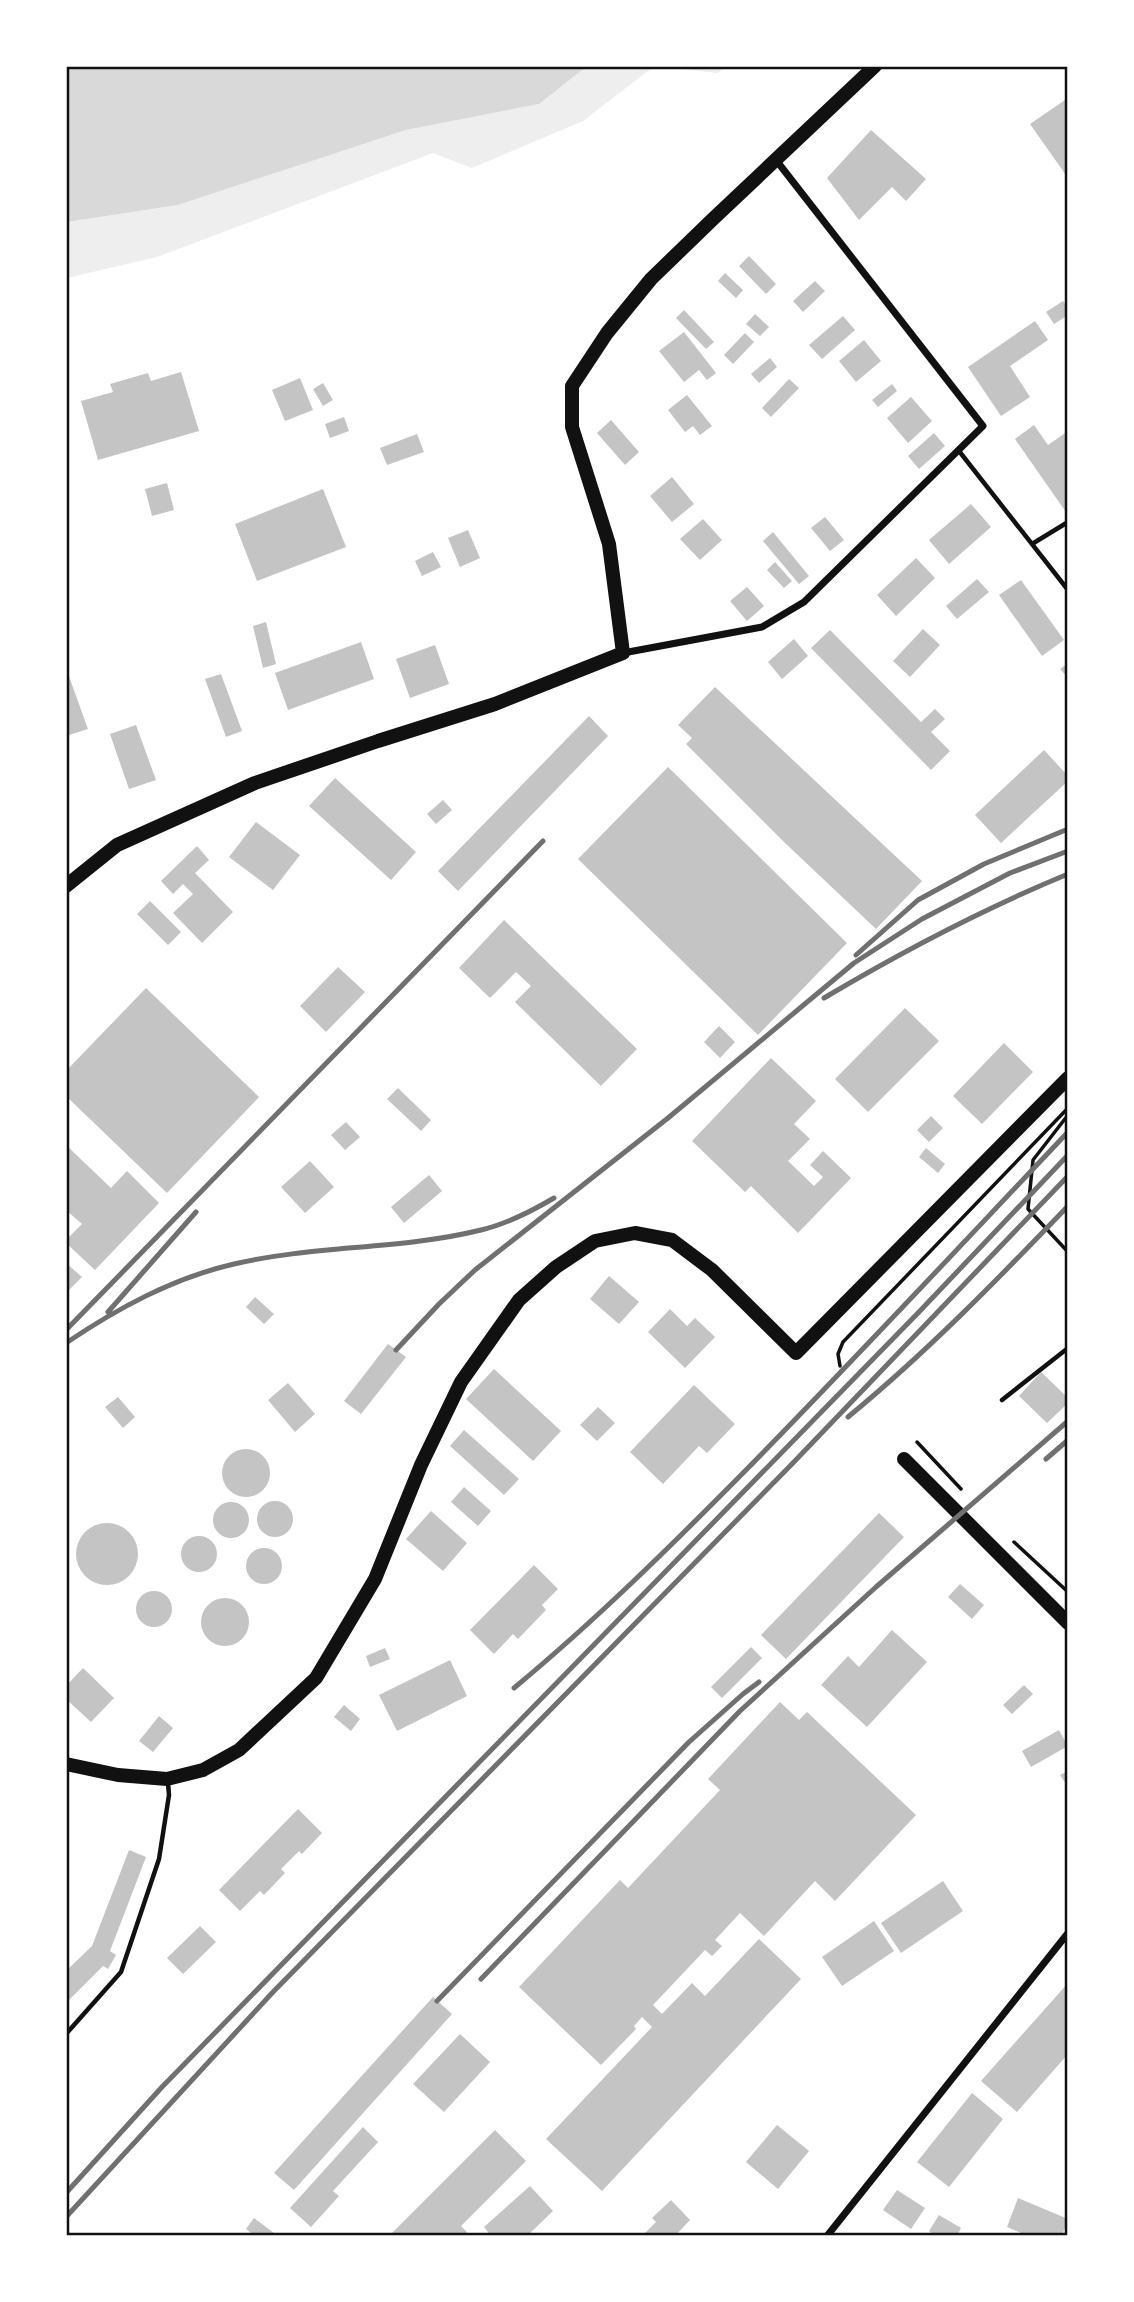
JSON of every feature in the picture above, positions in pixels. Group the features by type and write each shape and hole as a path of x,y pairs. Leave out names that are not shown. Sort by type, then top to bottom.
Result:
{"main road":[{"path":"66,886 117,845 256,783 495,704 623,653 609,544 572,427 572,386 607,333 651,279 875,66"},
{"path":"66,1764 118,1775 167,1779 203,1770 239,1750 316,1678 376,1579 421,1465 461,1382 519,1300 556,1267 595,1241 635,1233 672,1240 712,1270 796,1353 1068,1078"},
{"path":"904,1459 1068,1622"}],"street":[{"path":"623,653 762,627 804,602 983,426 776,160"},
{"path":"828,2235 1068,1933"}],"lane":[{"path":"958,450 1068,590"},
{"path":"1032,544 1068,522"},
{"path":"1002,1400 1068,1348"},
{"path":"66,2034 121,1972 159,1859 169,1795 167,1779"}],"path":[{"path":"840,1366 838,1354 843,1342 1068,1108"},
{"path":"1068,1115 1033,1160 1028,1209 1068,1252"},
{"path":"917,1442 963,1491"},
{"path":"1010,1538 1068,1592"}],"shaded area":[{"path":"67,66 586,67 539,104 406,130 178,205 67,222"},
{"path":"586,67 653,67 583,121 472,168 433,153 157,257 67,278 67,222 178,205 406,130 539,104"},
{"path":"665,67 726,67 717,73"}],"building":[{"path":"1068,98 1068,178 1030,124"},
{"path":"871,130 926,179 906,201 892,187 859,220 827,178"},
{"path":"749,256 776,284 766,294 739,266"},
{"path":"725,273 743,290 736,298 718,281"},
{"path":"815,281 825,291 803,312 793,301"},
{"path":"1063,301 1068,308 1068,315 1054,324 1046,312"},
{"path":"684,310 714,342 706,349 676,318"},
{"path":"755,314 769,327 760,336 746,324"},
{"path":"843,316 855,330 822,359 809,345"},
{"path":"1035,321 1048,340 1010,366 1030,397 1001,416 968,367"},
{"path":"684,332 716,373 707,380 699,370 684,382 659,351"},
{"path":"745,333 754,342 733,364 724,355"},
{"path":"864,340 881,361 856,382 839,361"},
{"path":"770,358 777,367 759,383 751,374"},
{"path":"181,372 199,431 98,460 81,401 113,392 110,384 148,373 151,381"},
{"path":"300,378 313,410 285,421 272,390"},
{"path":"789,379 799,388 771,417 762,408"},
{"path":"323,383 333,400 323,406 313,389"},
{"path":"892,384 897,391 878,407 872,400"},
{"path":"687,395 712,426 700,435 693,426 685,432 668,410"},
{"path":"911,397 932,421 908,443 887,418"},
{"path":"344,417 349,431 330,438 325,424"},
{"path":"611,420 639,452 625,465 597,433"},
{"path":"1034,425 1048,445 1068,431 1068,515 1015,439"},
{"path":"934,433 945,446 919,469 908,456"},
{"path":"417,434 424,452 387,465 380,448"},
{"path":"672,477 694,504 672,522 650,496"},
{"path":"167,483 174,510 152,516 145,489"},
{"path":"323,489 346,547 257,581 235,524"},
{"path":"971,504 991,527 949,564 929,540"},
{"path":"825,517 844,540 830,551 811,528"},
{"path":"703,519 722,540 700,560 680,539"},
{"path":"468,530 480,558 460,567 448,538"},
{"path":"773,532 809,576 799,584 763,541"},
{"path":"433,552 441,567 422,576 415,561"},
{"path":"916,558 935,578 896,616 877,595"},
{"path":"775,562 792,581 784,588 767,570"},
{"path":"977,579 989,592 957,619 946,606"},
{"path":"1021,580 1064,640 1042,656 999,595"},
{"path":"747,587 764,606 747,621 730,601"},
{"path":"266,622 276,664 263,668 253,626"},
{"path":"923,629 940,645 910,677 893,661"},
{"path":"830,630 921,722 935,709 945,719 931,732 950,751 931,770 811,648"},
{"path":"794,639 808,656 782,679 768,662"},
{"path":"361,642 374,679 288,710 275,673"},
{"path":"435,645 449,684 410,698 396,659"},
{"path":"1068,663 1068,678 1060,669"},
{"path":"66,668 88,729 66,736"},
{"path":"221,674 242,731 226,737 205,679"},
{"path":"715,687 922,881 876,929 686,744 692,738 678,725"},
{"path":"589,716 608,736 458,891 438,871"},
{"path":"136,725 156,780 129,789 110,734"},
{"path":"1044,750 1068,776 1068,781 1001,843 975,815"},
{"path":"668,767 847,943 758,1035 578,859"},
{"path":"335,778 416,852 391,880 309,806"},
{"path":"443,800 452,810 436,824 427,814"},
{"path":"256,822 300,855 273,890 229,857"},
{"path":"197,846 209,860 195,873 233,912 202,943 173,913 193,894 183,884 173,894 161,881"},
{"path":"150,901 181,932 168,945 137,914"},
{"path":"504,920 637,1049 601,1086 515,1002 531,986 516,972 490,998 459,968"},
{"path":"338,967 365,992 326,1032 300,1006"},
{"path":"146,988 259,1097 167,1193 66,1096 66,1071"},
{"path":"905,1008 939,1041 868,1112 835,1079"},
{"path":"719,1026 735,1042 720,1058 704,1042"},
{"path":"1004,1043 1033,1072 982,1124 953,1096"},
{"path":"771,1058 816,1101 794,1124 810,1139 788,1161 814,1186 823,1177 810,1165 823,1151 851,1178 798,1233 751,1186 745,1192 692,1141"},
{"path":"398,1088 431,1120 421,1131 387,1099"},
{"path":"931,1116 943,1128 929,1142 917,1130"},
{"path":"346,1122 360,1137 345,1150 331,1135"},
{"path":"66,1145 111,1188 127,1171 159,1203 95,1270 66,1243 82,1224 66,1210"},
{"path":"926,1148 945,1164 938,1173 919,1157"},
{"path":"310,1161 334,1187 305,1213 281,1187"},
{"path":"429,1175 442,1191 404,1223 391,1207"},
{"path":"66,1263 82,1277 66,1293"},
{"path":"609,1276 639,1302 619,1324 590,1299"},
{"path":"255,1297 274,1314 264,1324 246,1307"},
{"path":"670,1309 687,1326 695,1318 715,1337 685,1368 648,1332"},
{"path":"388,1344 406,1357 361,1414 344,1401"},
{"path":"494,1369 561,1431 533,1461 466,1399"},
{"path":"1041,1372 1068,1398 1068,1403 1047,1423 1019,1396"},
{"path":"288,1383 315,1414 295,1432 268,1400"},
{"path":"694,1385 735,1424 707,1453 699,1446 663,1484 630,1452"},
{"path":"118,1397 135,1417 123,1428 105,1407"},
{"path":"598,1407 615,1423 597,1441 580,1425"},
{"path":"464,1430 519,1479 504,1495 450,1446"},
{"path":"246,1449 263,1456 270,1473 263,1490 246,1497 229,1490 222,1473 229,1456"},
{"path":"464,1487 491,1511 478,1526 451,1502"},
{"path":"275,1501 288,1506 293,1519 288,1532 275,1537 262,1532 257,1519 262,1506"},
{"path":"231,1502 244,1507 249,1520 244,1533 231,1538 218,1533 213,1520 218,1507"},
{"path":"431,1511 467,1543 443,1571 406,1539"},
{"path":"879,1513 904,1537 786,1659 761,1635"},
{"path":"107,1523 129,1532 138,1554 129,1576 107,1585 85,1576 76,1554 85,1532"},
{"path":"199,1536 212,1541 217,1554 212,1567 199,1572 186,1567 181,1554 186,1541"},
{"path":"264,1548 277,1553 282,1566 277,1579 264,1584 251,1579 246,1566 251,1553"},
{"path":"534,1565 558,1589 542,1605 546,1610 518,1639 513,1634 494,1654 470,1630"},
{"path":"960,1584 984,1605 972,1619 948,1597"},
{"path":"154,1591 167,1596 172,1609 167,1622 154,1627 141,1622 136,1609 141,1596"},
{"path":"225,1598 242,1605 249,1622 242,1639 225,1646 208,1639 201,1622 208,1605"},
{"path":"892,1630 927,1662 867,1727 821,1685 848,1656 859,1667"},
{"path":"751,1647 762,1658 722,1698 711,1687"},
{"path":"385,1648 390,1659 370,1667 366,1656"},
{"path":"450,1660 467,1696 397,1731 379,1695"},
{"path":"83,1668 114,1698 91,1722 66,1699 66,1686"},
{"path":"1024,1685 1033,1694 1012,1714 1003,1705"},
{"path":"780,1702 799,1720 807,1712 916,1815 835,1901 815,1881 764,1936 740,1913 715,1940 722,1946 712,1956 705,1950 653,2005 662,2014 692,1983 705,1996 759,1939 801,1979 602,2191 546,2139 652,2027 642,2017 634,2026 636,2029 601,2065 519,1987 620,1880 628,1888 720,1790 708,1779"},
{"path":"344,1705 360,1719 351,1731 334,1717"},
{"path":"159,1716 173,1728 153,1752 139,1741"},
{"path":"1059,1730 1068,1746 1031,1767 1022,1751"},
{"path":"1068,1771 1068,1787 1060,1775"},
{"path":"298,1809 322,1833 302,1854 299,1851 281,1869 285,1873 264,1895 260,1891 240,1911 219,1890"},
{"path":"129,1850 146,1857 110,1951 116,1955 108,1969 103,1966 66,2003 66,1971 92,1946"},
{"path":"943,1881 963,1911 901,1953 881,1923"},
{"path":"874,1921 894,1951 842,1986 822,1957"},
{"path":"200,1926 216,1942 183,1974 167,1958"},
{"path":"1068,1983 1068,2054 1017,2112 981,2081"},
{"path":"433,1997 452,2014 294,2190 274,2173"},
{"path":"460,2034 490,2062 444,2112 413,2084"},
{"path":"972,2093 1003,2119 949,2187 917,2162"},
{"path":"777,2125 809,2151 778,2189 746,2162"},
{"path":"363,2127 378,2142 333,2191 339,2196 311,2227 290,2208"},
{"path":"495,2130 526,2161 461,2226 467,2232 464,2236 389,2236"},
{"path":"530,2186 553,2211 527,2236 491,2236 484,2227"},
{"path":"897,2190 925,2208 911,2229 883,2210"},
{"path":"1018,2198 1068,2219 1062,2236 1028,2236 1007,2227"},
{"path":"671,2200 690,2220 675,2236 642,2236 656,2222 652,2218"},
{"path":"939,2215 961,2228 957,2236 935,2236 929,2231"},
{"path":"254,2218 278,2236 255,2236 246,2229"}],"railway":[{"path":"856,955 918,900 984,864 1068,829"},
{"path":"66,1330 543,841"},
{"path":"396,1350 475,1270 668,1118 854,963 922,919 1010,873 1068,851"},
{"path":"824,998 944,931 1068,874"},
{"path":"514,1688 604,1609 718,1498 1068,1132"},
{"path":"66,2193 162,2087 918,1313 1068,1155"},
{"path":"66,2217 273,1992 791,1465 1068,1176"},
{"path":"66,1343 147,1296 211,1270 295,1253 389,1245 481,1230 528,1212 554,1198"},
{"path":"848,1417 934,1341 1068,1206"},
{"path":"108,1312 196,1212"},
{"path":"481,1979 740,1711 876,1587 1068,1421"},
{"path":"1046,1459 1068,1440"},
{"path":"437,2001 689,1742 759,1682"}]}
